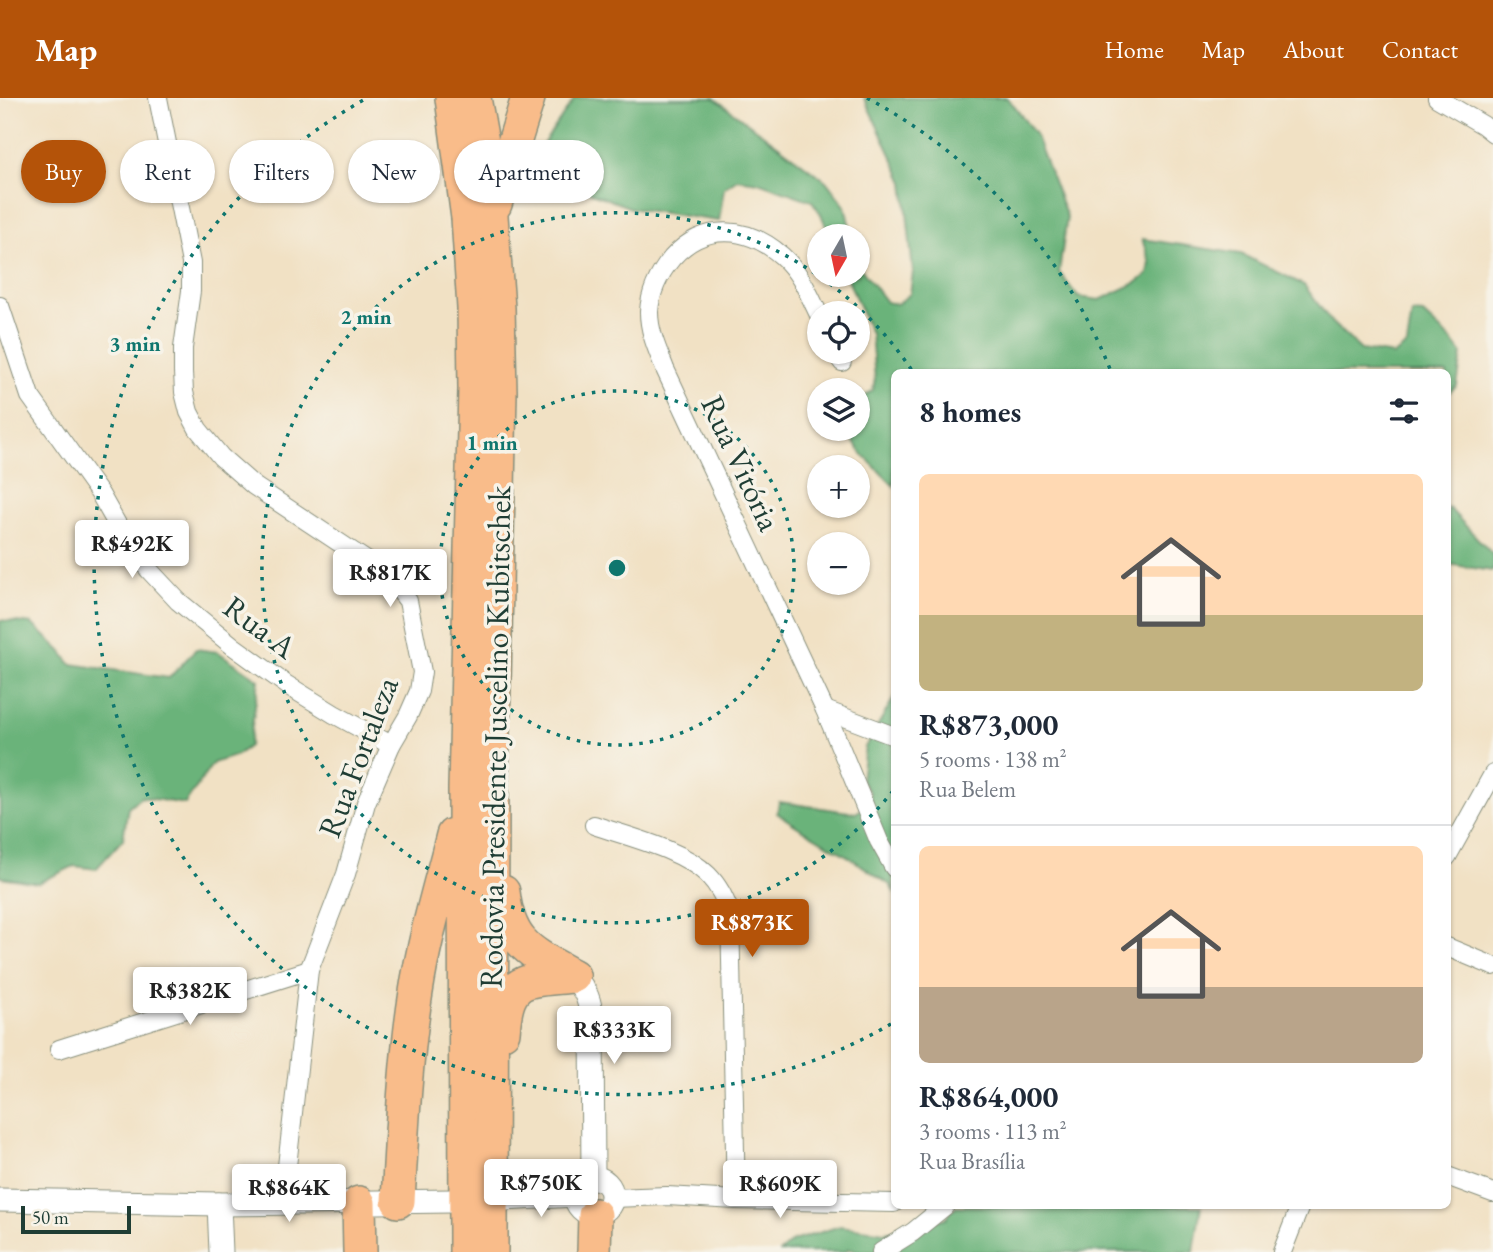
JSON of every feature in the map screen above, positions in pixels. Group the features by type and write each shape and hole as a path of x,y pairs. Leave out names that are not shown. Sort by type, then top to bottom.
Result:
{"highway":[{"name":"Rodovia Presidente Juscelino Kubitschek","path":"452,98 468,218 474,308 479,785 498,1189 491,1252"},
{"name":"Rodovia Presidente Juscelino Kubitschek","path":"466,1252 479,785 500,392 498,308 491,216 474,98"},
{"path":"491,216 528,98"},
{"path":"479,785 509,923 518,938 533,953 573,976"},
{"path":"398,1201 404,1094 416,990 433,913 479,785"},
{"path":"498,1189 505,1012 508,1001 513,990 530,980 573,976"},
{"path":"594,1202 594,1252"},
{"path":"359,1203 360,1252"}],"street":[{"name":"Rua Fortaleza","path":"158,98 191,263 191,291 183,348 184,392 189,412 198,429 221,457 254,486 379,569 394,583 408,601 422,672 419,691 391,745 366,803 346,874 309,970 283,1202"},
{"path":"1437,98 1488,129"},
{"name":"Rua Vitória","path":"812,301 800,275 784,257 765,243 744,234 711,233 696,238 664,267 653,288 649,313 653,338 665,369 825,710 879,841 891,863"},
{"name":"Rua A","path":"0,306 30,396 100,494 122,533 149,570 178,601 233,646 287,685 391,745"},
{"path":"825,710 891,735"},
{"path":"1451,850 1493,774"},
{"path":"594,825 673,851 706,873 720,890 730,912 736,1200"},
{"path":"1451,949 1493,966"},
{"path":"59,1049 309,970"},
{"path":"573,976 582,986 590,1003 592,1021 593,1178 579,1185 594,1202"},
{"path":"1451,1178 1493,1193"},
{"path":"498,1189 594,1202 667,1196 891,1203"},
{"path":"0,1200 219,1204 452,1201"},
{"path":"219,1204 220,1252"},
{"path":"881,1252 913,1232 941,1209"},
{"path":"1282,1252 1299,1209"}],"green space":[{"path":"575,98 714,98 826,181 845,206 849,224 825,224 812,201 758,182 737,179 724,188 719,221 631,208 604,198 604,140 546,140"},
{"path":"864,98 1008,98 1035,134 1067,217 1059,272 1078,297 1100,300 1136,283 1148,274 1150,263 1142,239 1241,254 1304,285 1332,323 1361,350 1394,355 1407,345 1412,313 1423,314 1462,354 1457,386 1451,391 1451,369 891,369 891,483 870,462 870,455 863,455 853,441 870,441 870,392 875,379 870,301 857,301 851,287 870,287 870,281 886,302 897,304 910,294 913,272 904,182"},
{"path":"1451,510 1493,555 1493,571 1451,565"},
{"path":"0,620 32,624 71,664 169,678 196,649 218,652 259,680 249,746 237,755 213,763 185,804 141,797 128,807 123,839 96,869 74,866 38,883 0,877"},
{"path":"891,703 891,887 849,857 777,813 779,802 856,813 868,804 870,793 861,780 865,747"},
{"path":"954,1209 1201,1209 1194,1252 866,1252 848,1249 845,1252 780,1252 793,1241 840,1226 884,1232 946,1218"}]}
